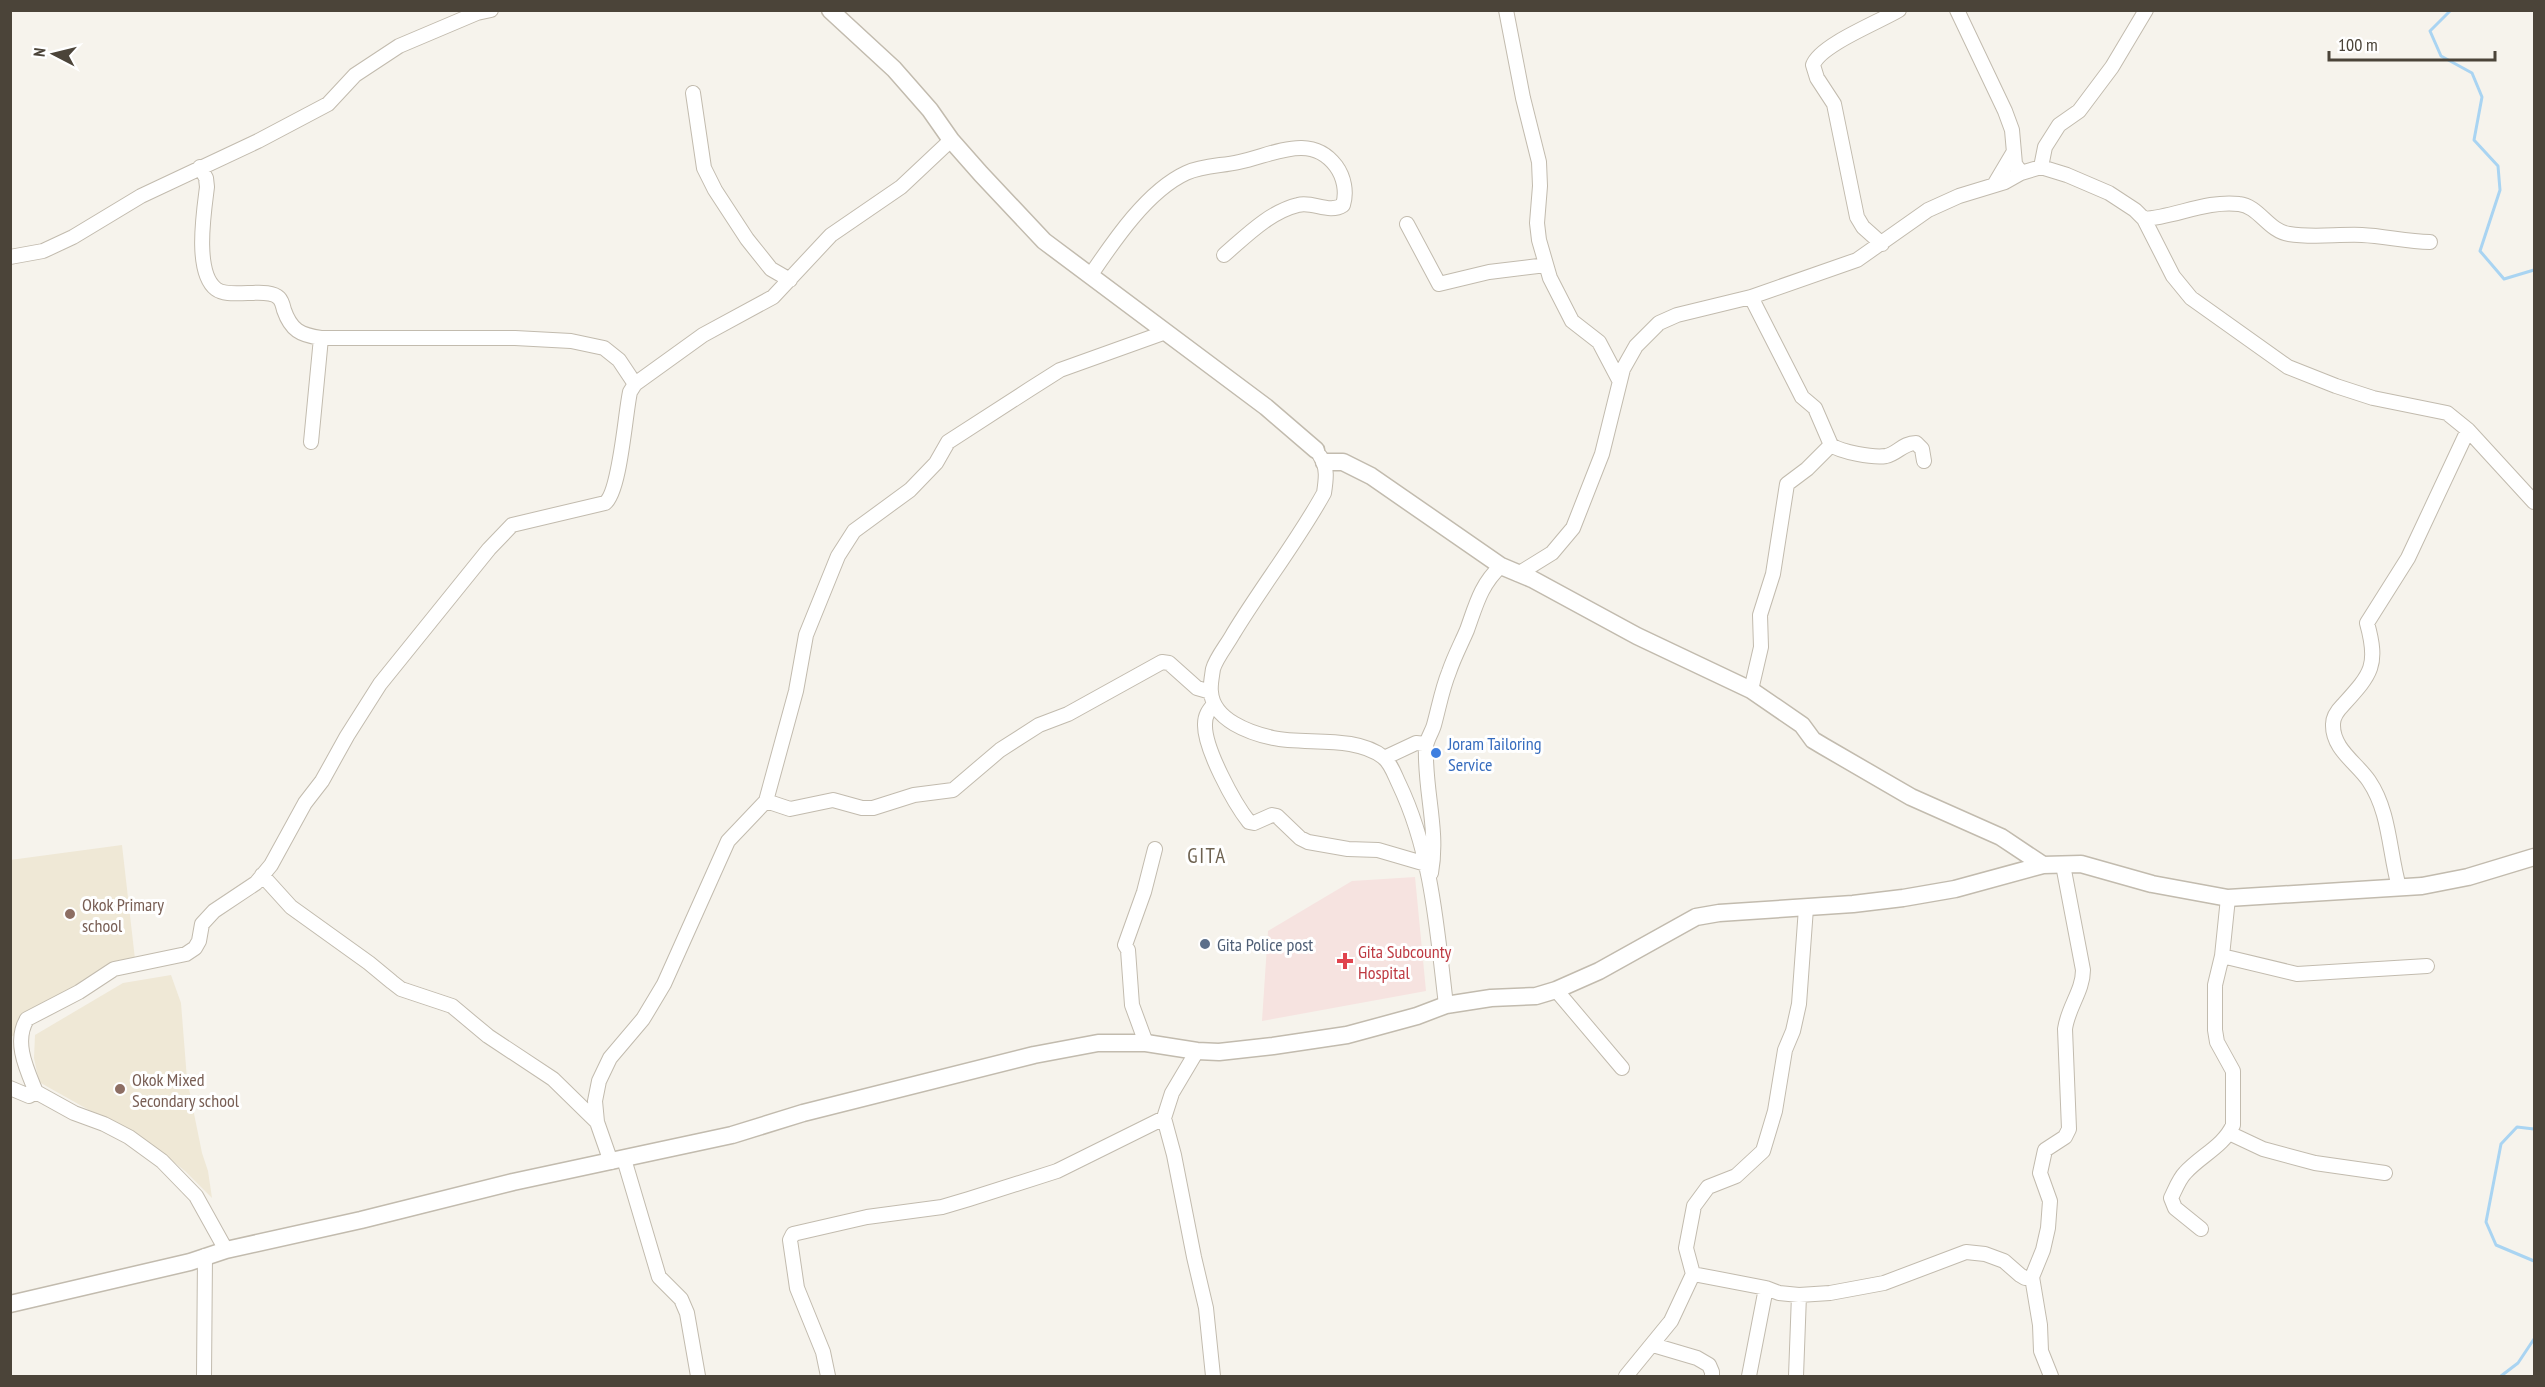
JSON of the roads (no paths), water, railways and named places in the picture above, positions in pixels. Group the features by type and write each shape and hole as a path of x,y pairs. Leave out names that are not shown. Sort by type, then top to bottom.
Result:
{"street":[{"path":"10,257 43,251 73,237 141,196 258,141 328,104 355,75 399,46 477,13 491,10"},
{"path":"830,10 894,69 930,110 951,140 1044,242 1266,407 1320,456 1343,462 1371,476 1501,566 1532,579 1637,636 1751,690 1802,725 1813,740 1823,746 1911,797 2001,837 2043,865"},
{"path":"1506,10 1523,98 1539,162 1537,223 1550,279 1572,321 1599,342 1619,380"},
{"path":"1882,244 1863,227 1857,217 1834,104 1817,78 1813,65 1820,54 1829,48 1899,10"},
{"path":"1957,10 2005,111 2012,130 2013,153 2021,173"},
{"path":"2041,167 2045,147 2060,125 2079,111 2112,67 2146,10"},
{"path":"693,93 704,168 715,190 747,239 771,268 790,280"},
{"path":"226,1250 196,1196 162,1161 129,1137 104,1124 74,1113 36,1092 22,1059 22,1026 27,1019 80,992 114,969 186,954 195,948 199,941 202,924 214,911 238,896 262,875 283,846 305,803 322,781 380,684 489,549 512,525 605,502 611,498 617,475 630,392 635,384 703,335 773,297 831,235 901,187 951,140"},
{"path":"1090,276 1135,215 1164,187 1185,173 1206,166 1239,162 1288,148 1308,148 1327,154 1342,175 1345,194 1343,205 1334,209 1306,204 1282,211 1251,232 1224,255"},
{"path":"1994,185 2013,153"},
{"path":"200,167 206,178 207,187 202,244 208,278 215,288 223,292 272,294 280,299 292,329 321,338 515,338 571,341 604,348 619,360 635,384"},
{"path":"1518,574 1552,553 1573,528 1602,454 1619,380 1636,346 1659,323 1677,315 1751,297 1857,260 1928,210 1959,196 2041,167 2067,175 2109,193 2144,219 2173,276 2191,298 2288,367 2336,387 2373,398 2447,413 2468,430 2535,502"},
{"path":"2144,219 2161,218 2210,206 2241,204 2256,212 2277,230 2289,234 2363,235 2430,242"},
{"path":"1407,224 1439,284 1489,272 1546,265"},
{"path":"1751,297 1802,397 1815,408 1831,444 1846,452 1886,456 1907,443 1916,443 1922,448 1924,461"},
{"path":"597,1122 595,1101 599,1081 610,1058 643,1019 664,984 728,842 765,801 796,691 806,635 838,556 854,531 910,490 936,463 948,442 1030,389 1060,370 1166,332"},
{"path":"311,442 321,338"},
{"path":"2399,887 2381,803 2369,780 2346,756 2335,738 2332,722 2338,710 2362,684 2371,669 2374,658 2367,623 2408,558 2468,430"},
{"path":"1751,690 1761,647 1760,615 1773,574 1787,484 1807,469 1831,444"},
{"path":"1320,456 1326,479 1324,493 1245,614 1213,668 1213,698 1204,725 1209,744 1227,788 1249,822 1254,823 1272,815 1277,816 1300,838 1308,842 1348,849 1378,850 1426,864"},
{"path":"1429,884 1435,837 1426,780 1428,758 1426,744 1433,728 1449,671 1478,595 1490,575 1501,566"},
{"path":"765,801 790,809 833,800 862,808 873,808 914,795 953,790 1000,750 1039,724 1068,714 1162,662 1169,663 1197,688 1213,698 1230,721 1273,738 1341,743 1370,750 1384,758 1394,773 1414,819 1426,864 1446,1005"},
{"path":"1384,758 1416,743 1426,744"},
{"path":"1146,1043 1132,1005 1128,950 1125,945 1144,892 1155,849"},
{"path":"10,1304 178,1265 226,1250 732,1135 803,1113 1034,1055 1098,1044 1146,1043 1197,1051 1252,1048 1347,1035 1418,1016 1446,1005 1491,998 1536,996 1556,990 1638,951 1696,917 1719,913 1863,903 1955,889 2043,865 2081,864 2152,884 2228,898 2422,886 2468,877 2535,857"},
{"path":"2051,1377 2041,1351 2040,1325 2032,1277 2043,1250 2050,1201 2040,1173 2045,1150 2065,1137 2068,1129 2064,1029 2067,1013 2083,982 2083,970 2063,864"},
{"path":"262,875 291,907 401,989 452,1006 488,1036 553,1080 597,1122 618,1161 659,1276 681,1299 687,1313 698,1377"},
{"path":"2201,1229 2175,1208 2171,1198 2184,1174 2229,1133 2233,1125 2233,1071 2217,1042 2215,1030 2215,985 2222,956 2228,898"},
{"path":"1626,1377 1671,1321 1693,1274 1686,1248 1694,1206 1708,1187 1736,1176 1763,1150 1775,1111 1785,1050 1793,1031 1799,1004 1806,908"},
{"path":"2222,956 2297,974 2427,966"},
{"path":"1556,990 1622,1068"},
{"path":"1197,1051 1172,1093 1164,1118 1206,1308 1213,1377"},
{"path":"10,1088 29,1096 36,1092"},
{"path":"828,1377 823,1352 797,1288 791,1255 790,1240 793,1234 867,1217 942,1207 969,1199 1057,1171 1164,1118"},
{"path":"2229,1133 2263,1149 2315,1163 2385,1173"},
{"path":"1693,1274 1766,1288 1779,1293 1799,1295 1830,1293 1884,1284 1966,1252 1985,1254 2004,1261 2025,1278 2032,1277"},
{"path":"204,1377 205,1256"},
{"path":"1749,1377 1766,1288"},
{"path":"1796,1377 1799,1295"},
{"path":"1653,1345 1705,1362 1712,1372 1712,1377"}],"waterway":[{"path":"2451,10 2430,31 2441,56 2472,73 2482,97 2474,140 2498,166 2500,190 2480,251 2504,279 2534,270"},
{"path":"2534,1129 2517,1127 2501,1144 2486,1222 2496,1245 2534,1261"},
{"path":"2501,1376 2518,1363 2534,1339"}],"place":[{"name":"Joram Tailoring Service","path":"1436,753"},
{"name":"Okok Primary school","path":"70,914"},
{"name":"Gita Police post","path":"1205,944"},
{"name":"Gita Subcounty Hospital","path":"1345,961"},
{"name":"Okok Mixed Secondary school","path":"120,1089"}],"district":[{"name":"GITA","path":"1207,855"}]}
